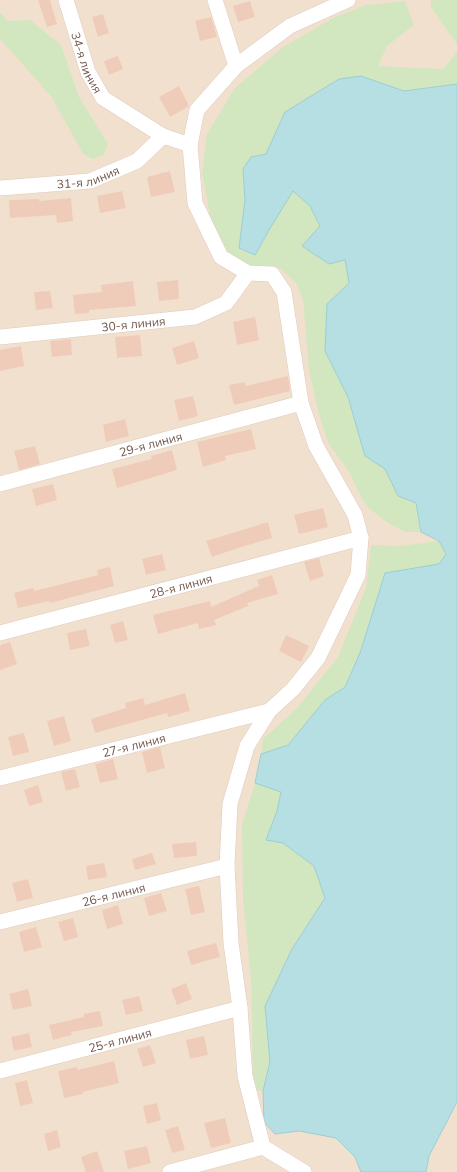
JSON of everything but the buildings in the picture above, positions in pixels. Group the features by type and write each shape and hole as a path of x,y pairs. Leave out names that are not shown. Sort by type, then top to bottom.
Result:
{"street":[{"name":"34-я линия","path":"66,0 88,72 103,98 163,136 190,145"},
{"path":"215,0 236,66"},
{"path":"304,1172 263,1147 245,1076 240,1008 232,943 227,866 230,804 247,746 268,711 293,690 318,658 358,575 361,538 355,516 316,446 301,403 284,292 272,274 248,272 221,257 195,204 190,145 197,110 236,66 290,26 348,0"},
{"name":"31-я линия","path":"0,188 90,181 137,161 163,136"},
{"name":"30-я линия","path":"0,337 195,317 226,303 248,272"},
{"name":"29-я линия","path":"0,484 301,403"},
{"name":"28-я линия","path":"0,633 361,538"},
{"name":"27-я линия","path":"0,778 268,711"},
{"name":"26-я линия","path":"0,922 227,866"},
{"name":"25-я линия","path":"0,1071 240,1008"},
{"path":"170,1172 263,1147"}],"shaded area":[{"path":"0,0 457,0 457,1172 0,1172"}],"green space":[{"path":"431,0 457,0 457,44 431,7"},
{"path":"405,1 414,25 387,46 378,66 443,69 457,52 457,84 404,91 361,76 285,112 266,154 251,157 243,169 245,200 239,248 255,255 293,191 310,206 320,226 302,246 345,260 349,283 327,304 325,351 348,397 365,456 386,469 398,496 416,503 421,532 405,532 388,523 367,507 350,473 328,443 318,411 309,370 303,299 296,283 280,268 256,268 242,264 225,251 211,219 202,173 207,134 234,89 283,47 333,18 366,5"},
{"path":"0,12 8,21 30,20 61,45 79,97 108,144 104,155 93,159 83,154 51,96 0,39"},
{"path":"439,541 446,554 440,564 428,566 360,653 345,687 325,700 288,745 261,754 263,739 297,708 338,657 366,588 371,545 400,546"},
{"path":"255,783 281,792 277,811 283,843 314,866 325,898 292,949 265,1006 270,1062 263,1091 253,1090 251,978 243,900 242,824"}],"water":[{"path":"361,76 404,91 457,84 457,1102 429,1156 426,1172 361,1172 355,1157 336,1138 299,1131 275,1134 264,1122 263,1091 270,1062 265,1006 292,949 325,898 314,866 283,843 266,840 277,811 281,792 255,783 261,754 288,745 325,700 345,687 360,653 385,573 439,564 446,554 439,541 421,532 416,503 398,496 385,469 365,456 348,397 325,351 327,304 349,283 345,260 329,264 302,246 320,226 310,206 293,191 255,255 239,248 245,200 243,169 251,157 266,154 285,112 339,79"}]}
